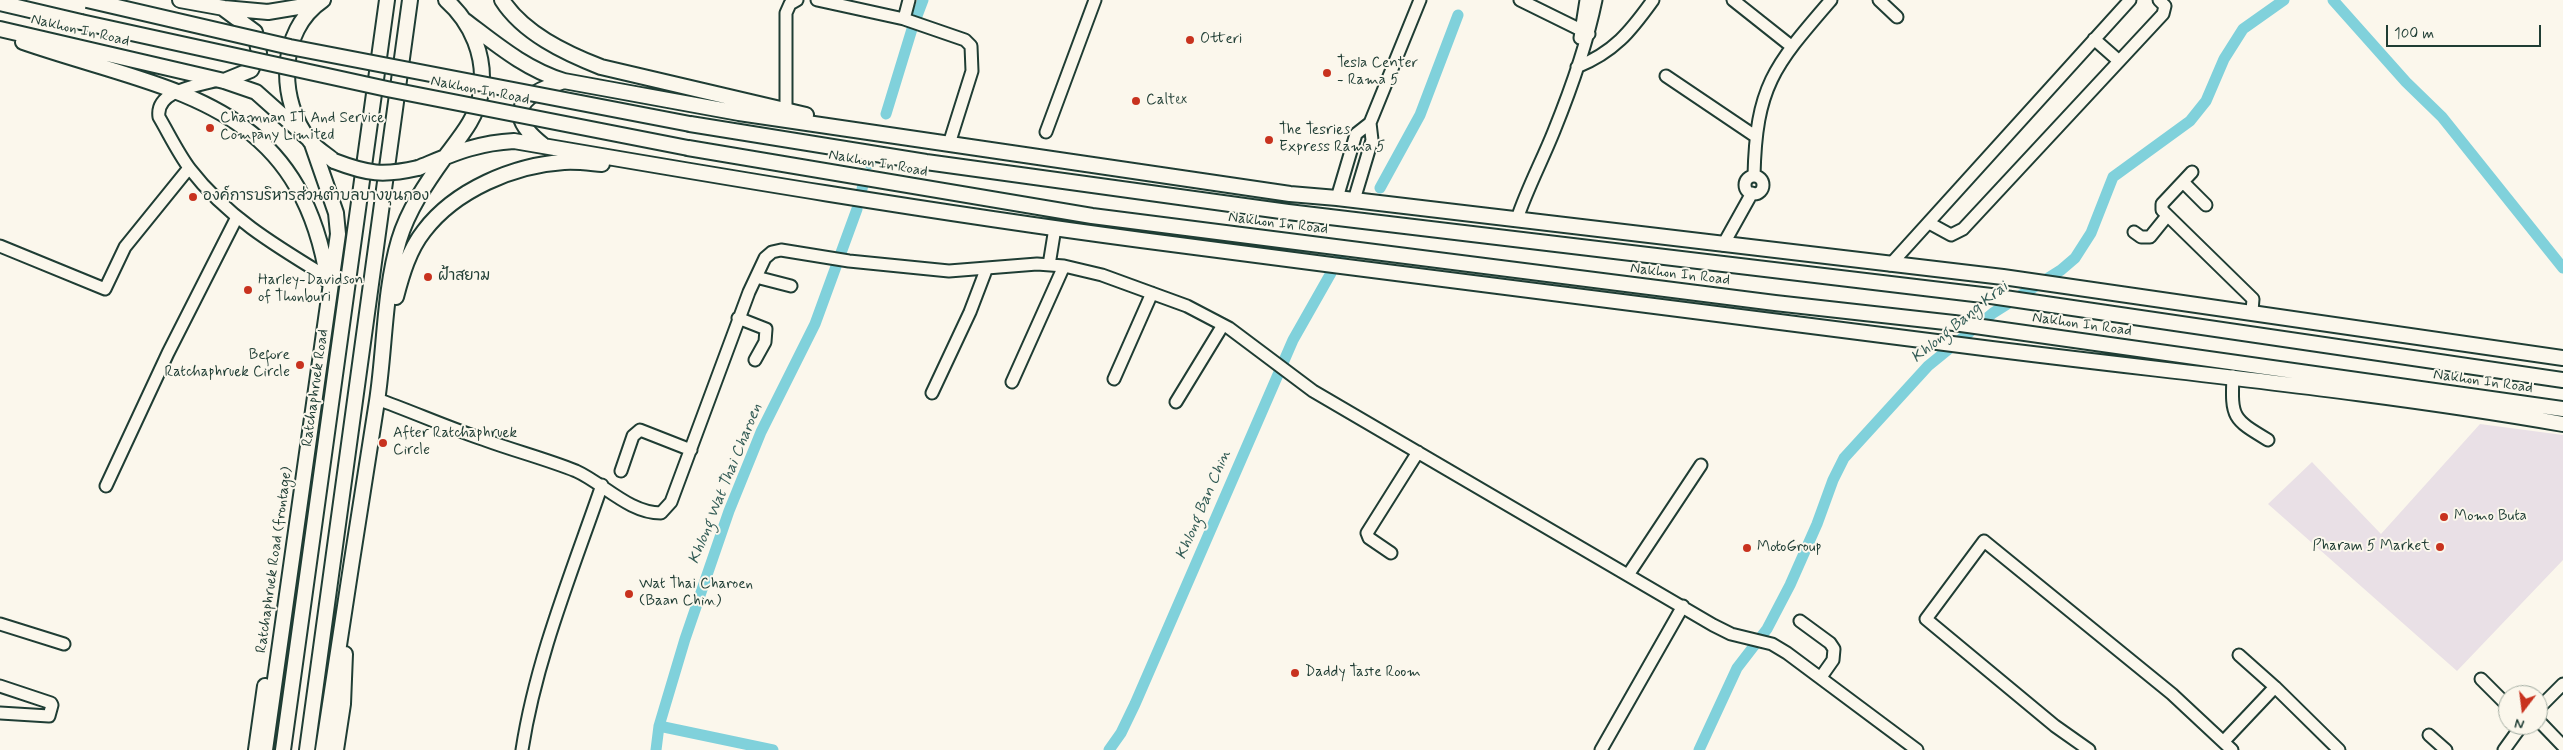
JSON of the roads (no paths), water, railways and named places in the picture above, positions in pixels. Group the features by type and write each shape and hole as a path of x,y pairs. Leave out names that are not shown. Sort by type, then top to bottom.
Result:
{"main road":[{"name":"Nakhon In Road","path":"87,0 290,47 690,124 926,162 1288,212 1991,296 2563,380"},
{"path":"180,0 224,8 268,12 319,1"},
{"name":"Ratchaphruek Road","path":"283,750 387,0"},
{"path":"307,750 410,0"},
{"path":"323,750 377,399 391,278 399,239 416,202 473,117 481,93 482,67 476,42 450,0"},
{"path":"502,0 522,22 541,37 575,57 600,67 786,109 868,131"},
{"path":"311,141 297,117 289,97 286,77 288,55 297,28 319,1"},
{"name":"Nakhon In Road","path":"0,3 387,89 688,148 1083,214 1954,324 2563,410"},
{"path":"221,80 251,70 258,54 255,32 224,8"},
{"name":"Nakhon In Road","path":"464,20 525,65 543,75 564,81 740,113 1290,194 2003,277 2252,311 2563,358"},
{"name":"Nakhon In Road","path":"0,29 221,80 256,92 334,160 363,172 393,173 418,168 467,148 490,142 514,141 645,164 1140,240 1975,347 2233,376 2465,406 2563,424"},
{"path":"0,35 180,91 226,114 249,130 275,156 295,184 308,211 322,250 330,297"},
{"path":"546,147 528,132 520,116 522,104 530,95 564,81"},
{"name":"Ratchaphruek Road (frontage)","path":"266,750 338,234 336,213 311,141"},
{"path":"387,323 408,258 423,231 458,200 496,178 533,166 564,162 645,164"},
{"path":"1164,195 1290,194"},
{"path":"1140,240 1231,234"},
{"path":"336,750 343,704 346,606"},
{"path":"256,750 270,661 282,626"}],"street":[{"path":"786,109 786,12 790,4 797,0"},
{"path":"818,0 907,20 965,40 971,46 972,71 949,144"},
{"path":"907,20 909,0"},
{"path":"1046,132 1095,0"},
{"path":"1354,200 1372,140 1370,123 1420,0"},
{"path":"1520,0 1585,33"},
{"path":"1585,33 1586,0"},
{"path":"1517,219 1526,192 1554,130 1577,67 1585,33 1596,0"},
{"path":"1577,67 1596,59 1625,38 1653,0"},
{"path":"1734,0 1791,46"},
{"path":"1723,245 1752,193 1746,189 1745,183 1748,178 1754,176 1755,136 1767,89 1774,71 1791,46 1831,0"},
{"path":"1879,0 1897,17"},
{"path":"1890,265 2130,0"},
{"path":"1929,223 1952,235 1963,229 2163,14 2165,6 2159,0"},
{"path":"2094,39 2119,61"},
{"path":"1666,76 1755,136"},
{"path":"221,80 180,91 162,100 158,108 159,117 189,168 220,203 262,237 327,277"},
{"path":"1337,198 1356,134 1370,123"},
{"path":"0,246 105,289 125,247 189,168"},
{"path":"2192,172 2161,207 2167,216 2253,298 2252,311"},
{"path":"2183,182 2206,205"},
{"path":"2134,232 2141,237 2150,237 2167,216"},
{"path":"106,486 168,353 237,217"},
{"path":"1049,265 1055,228"},
{"path":"377,399 483,440 552,462 602,485 621,499 655,513 661,513 671,502 738,318 756,277 766,258 772,252 781,250 849,261 949,271 1049,265 1064,266 1102,275 1152,293 1186,306 1223,324 1277,362 1288,373 1313,391 1628,575 1731,634 1772,644 1821,677 1917,750"},
{"path":"1012,382 1064,266"},
{"path":"932,393 970,312 986,270"},
{"path":"756,277 791,286"},
{"path":"1114,379 1152,293"},
{"path":"738,318 766,329 764,342 755,360"},
{"path":"1176,402 1223,324"},
{"path":"2233,376 2232,400 2234,414 2242,423 2268,440"},
{"path":"621,471 634,436 640,430 691,450"},
{"path":"1391,553 1368,538 1367,533 1418,452"},
{"path":"1628,575 1701,465"},
{"path":"522,750 531,704 541,668 602,485"},
{"path":"2089,750 2055,726 1926,619 1984,541 2172,694 2228,746 2275,687"},
{"path":"1601,750 1683,606"},
{"path":"1800,621 1830,643 1834,649 1833,660 1821,677"},
{"path":"0,624 64,644"},
{"path":"2239,655 2275,687 2339,750"},
{"path":"2481,679 2498,696"},
{"path":"2548,699 2563,684"},
{"path":"0,686 51,703 52,705 49,716 0,712"},
{"path":"2548,730 2563,746"},
{"path":"2504,750 2515,735"},
{"path":"2429,736 2446,750"}],"waterway":[{"name":"Khlong Wat Thai Charoen","path":"886,114 912,29 923,0"},
{"name":"Khlong Bang Krai","path":"1699,750 1737,668 1767,629 1790,585 1817,524 1833,480 1844,458 1928,366 1993,313 2061,270 2075,258 2091,233 2113,177 2190,121 2206,101 2224,59 2243,29 2284,0"},
{"path":"2333,0 2406,82 2442,117 2563,268"},
{"name":"Khlong Ban Chin","path":"1380,188 1420,115 1458,15"},
{"name":"Khlong Wat Thai Charoen","path":"870,164 872,159"},
{"name":"Khlong Wat Thai Charoen","path":"862,189 863,185"},
{"name":"Khlong Wat Thai Charoen","path":"656,750 659,726 685,639 729,511 761,432 815,324 857,209"},
{"name":"Khlong Ban Chin","path":"1340,258 1342,253"},
{"name":"Khlong Ban Chin","path":"1109,750 1121,733 1135,704 1293,340 1331,273"},
{"path":"659,726 773,750"}],"place":[{"name":"Otteri","path":"1190,40"},
{"name":"Tesla Center - Rama 5","path":"1327,73"},
{"name":"Caltex","path":"1136,101"},
{"name":"Chamnan IT And Service Company Limited","path":"210,128"},
{"name":"The Tesries Express Rama 5","path":"1269,140"},
{"name":"องค์การบริหารส่วนตำบลบางขุนกอง","path":"193,197"},
{"name":"ฝ้าสยาม","path":"428,277"},
{"name":"Harley-Davidson of Thonburi","path":"248,290"},
{"name":"Before Ratchaphruek Circle","path":"300,365"},
{"name":"After Ratchaphruek Circle","path":"383,443"},
{"name":"Momo Buta","path":"2444,517"},
{"name":"Pharam 5 Market","path":"2440,547"},
{"name":"MotoGroup","path":"1747,548"},
{"name":"Wat Thai Charoen (Baan Chin)","path":"629,594"},
{"name":"Daddy Taste Room","path":"1295,673"}]}
